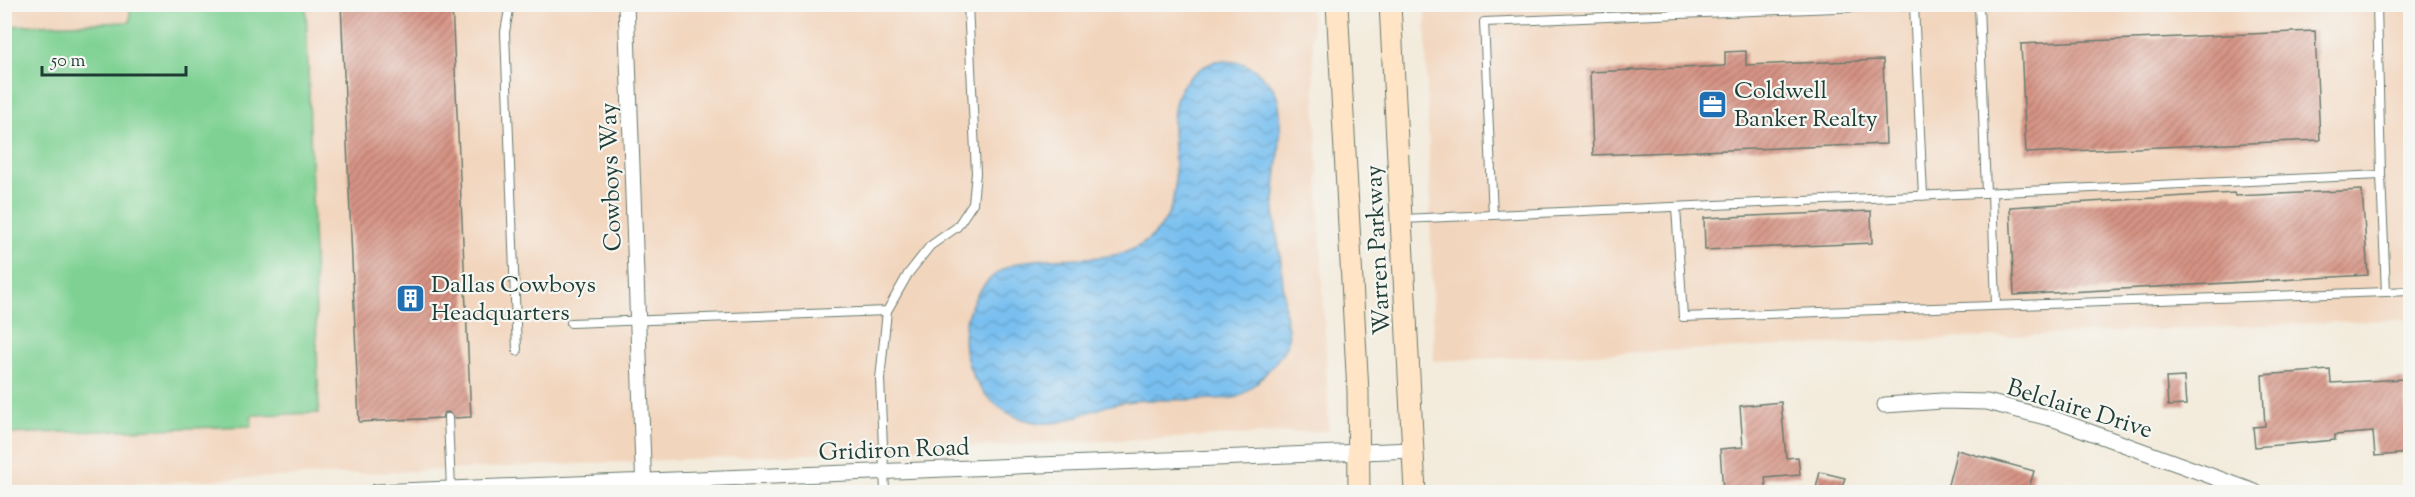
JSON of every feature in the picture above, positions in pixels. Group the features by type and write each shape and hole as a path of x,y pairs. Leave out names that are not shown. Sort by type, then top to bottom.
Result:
{"main road":[{"name":"Warren Parkway","path":"1337,4 1358,392 1359,492"},
{"name":"Warren Parkway","path":"1390,4 1415,492"}],"street":[{"name":"Cowboys Way","path":"626,4 643,487"},
{"name":"Belclaire Drive","path":"1885,405 1942,401 1987,402 2057,420 2255,492"},
{"name":"Gridiron Road","path":"376,492 643,487 884,471 1413,450"}],"lane":[{"path":"510,4 505,32 517,351"},
{"path":"885,492 880,379 887,311 908,274 930,246 957,227 973,202 976,173 968,4"},
{"path":"1493,215 1484,22 1728,8 1940,4"},
{"path":"1979,4 1996,304"},
{"path":"2377,4 2386,292"},
{"path":"1914,6 1923,196"},
{"path":"1401,219 2381,175"},
{"path":"1676,207 1683,317 1996,304 2410,291"},
{"path":"571,323 887,311"},
{"path":"448,418 451,489"}],"shaded area":[{"path":"4,5 1311,5 1329,431 5,489"},
{"path":"1425,5 2410,5 2410,319 1434,361"}],"green space":[{"path":"130,5 306,5 319,413 252,415 251,426 5,434 5,26 130,22"}],"water":[{"path":"1216,61 1245,64 1251,67 1268,82 1279,103 1280,132 1274,207 1289,334 1283,352 1260,379 1235,398 1126,402 1049,423 1017,417 996,405 980,388 969,368 965,345 966,322 974,300 990,279 1008,267 1029,261 1100,257 1123,253 1144,243 1162,225 1172,204 1175,181 1174,113 1179,92 1192,75"}],"building":[{"name":"Dallas Cowboys Headquarters","path":"341,4 452,4 471,417 454,418 448,412 444,413 442,418 359,422"},
{"path":"2315,31 2320,140 2026,153 2021,44"},
{"path":"1746,51 1746,65 1883,60 1886,144 1593,155 1590,72 1725,66 1725,52"},
{"path":"2362,190 2368,275 2014,295 2010,207 2234,193 2235,196"},
{"path":"1871,211 1872,243 1705,250 1704,218"},
{"path":"2330,370 2331,383 2404,379 2407,416 2410,416 2410,453 2375,456 2373,432 2335,435 2335,440 2255,447 2253,427 2265,426 2262,375"},
{"path":"2184,377 2186,405 2168,406 2166,378"},
{"path":"1781,402 1786,458 1798,457 1800,475 1765,478 1767,492 1723,492 1720,449 1743,447 1740,406"},
{"path":"1957,450 2034,471 2028,492 1946,492"},
{"path":"1820,472 1845,478 1840,492 1815,492"}],"place":[{"name":"Coldwell Banker Realty","path":"1713,104"},
{"name":"Dallas Cowboys Headquarters","path":"410,298"}]}
